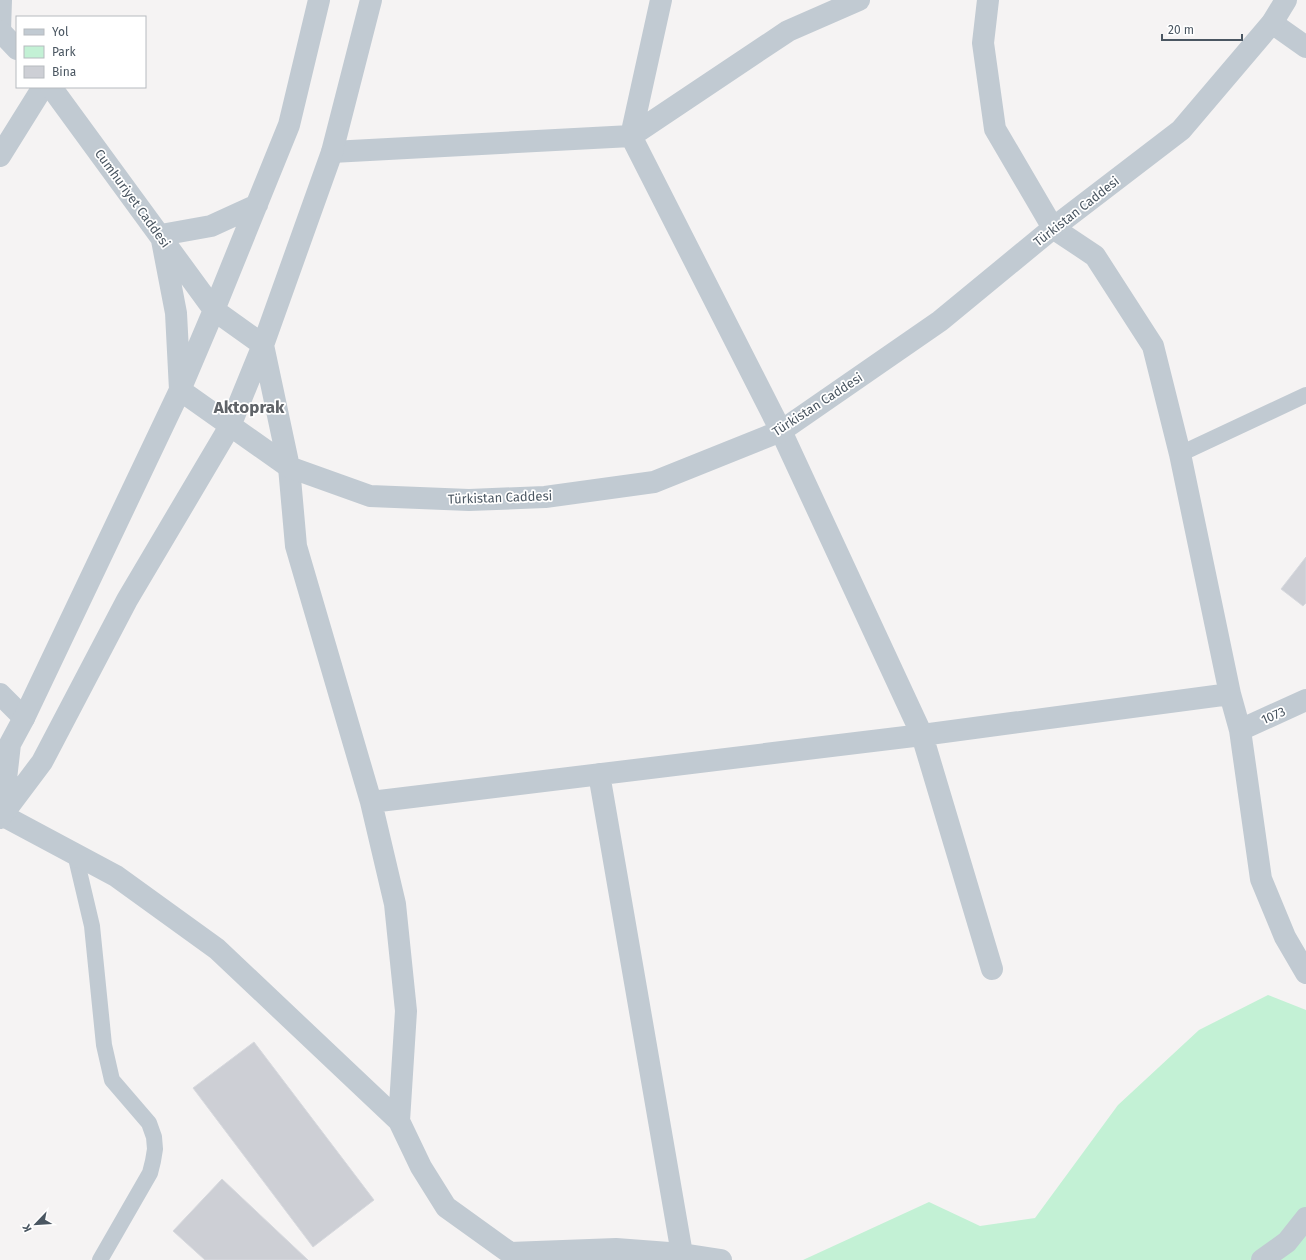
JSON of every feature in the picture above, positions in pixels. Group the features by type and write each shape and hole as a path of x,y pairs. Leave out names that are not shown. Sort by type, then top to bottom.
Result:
{"street":[{"path":"2,0 0,31 16,48"},
{"path":"1,817 10,744 24,718 180,390 214,310 289,125 319,0"},
{"path":"1,817 42,762 127,600 230,426 263,345 332,152 372,0"},
{"path":"660,0 631,136 781,431 922,735 992,969"},
{"path":"332,152 631,136 788,31 859,0"},
{"path":"988,0 984,43 995,129 1053,228 1095,256 1153,346 1180,454 1230,694 1240,730 1261,878 1285,937 1306,973"},
{"name":"Türkistan Caddesi","path":"180,390 289,467 370,496 469,500 545,497 654,482 781,431 940,321 1053,228 1180,130 1272,23 1286,0"},
{"path":"1272,23 1306,47"},
{"path":"0,156 42,88"},
{"name":"Cumhuriyet Caddesi","path":"52,88 214,310 263,345"},
{"path":"180,390 176,313 161,236 211,226 257,205"},
{"path":"263,345 289,467 296,546 371,802 395,904 406,1011 399,1121"},
{"path":"0,694 24,718"},
{"path":"371,802 922,735 1230,694"},
{"name":"1073","path":"1240,730 1306,700"},
{"path":"599,774 682,1254"},
{"path":"1,817 116,876 217,949 399,1121 421,1167 446,1207 512,1256 616,1249 682,1254 721,1260"},
{"path":"1262,1260 1287,1242 1306,1218"}],"lane":[{"path":"1180,454 1306,395"},
{"path":"75,854 92,926 104,1045 112,1080 149,1123 154,1137 155,1150 150,1173 100,1260"}],"green space":[{"path":"1268,995 1306,1010 1306,1260 803,1260 929,1202 980,1226 1035,1218 1118,1105 1199,1030"}],"building":[{"path":"1306,557 1306,603 1303,606 1281,589"},
{"path":"254,1042 374,1200 313,1247 193,1088"},
{"path":"222,1179 308,1260 205,1260 173,1231"}],"district":[{"name":"Aktoprak","path":"249,407"}]}
